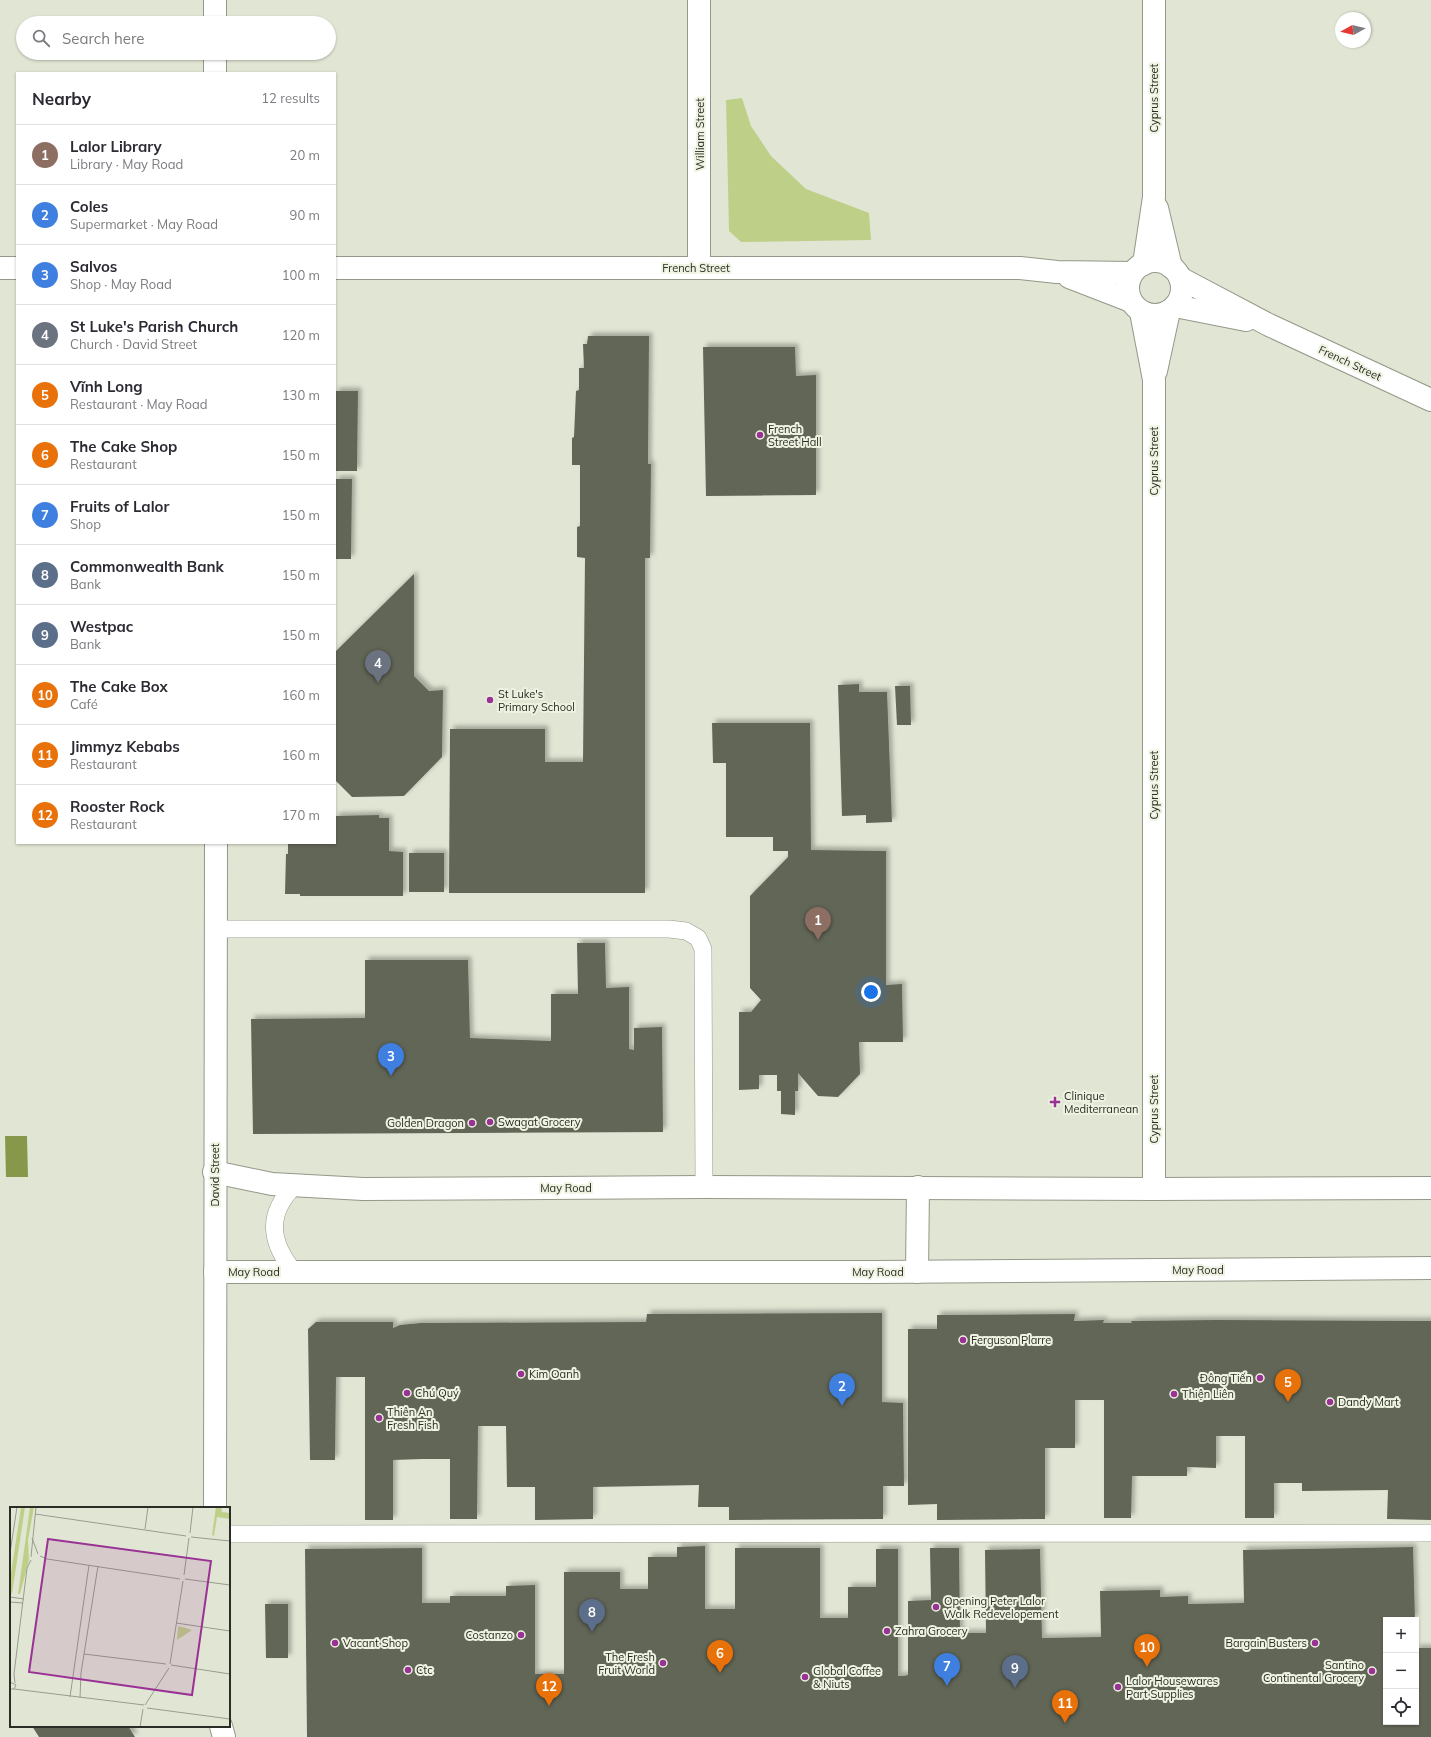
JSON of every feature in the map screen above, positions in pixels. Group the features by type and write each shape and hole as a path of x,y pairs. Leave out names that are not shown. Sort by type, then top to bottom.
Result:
{"street":[{"path":"215,0 215,16"},
{"name":"William Street","path":"699,0 699,268"},
{"name":"Cyprus Street","path":"1138,268 1154,197 1154,0"},
{"path":"215,60 215,72"},
{"name":"Cyprus Street","path":"1154,197 1175,273"},
{"path":"1158,261 1175,273 1181,293 1172,309 1155,315 1136,306 1128,287 1138,268 1158,261"},
{"path":"0,268 16,268"},
{"name":"French Street","path":"336,268 1020,268 1056,272 1138,268"},
{"name":"French Street","path":"1056,272 1136,306"},
{"name":"French Street","path":"1175,273 1269,325 1431,400"},
{"name":"Cyprus Street","path":"1136,306 1154,380 1154,1190"},
{"name":"French Street","path":"1172,309 1269,325"},
{"name":"Cyprus Street","path":"1154,380 1172,309"},
{"name":"David Street","path":"216,844 214,1172 216,1507"},
{"name":"May Road","path":"214,1172 272,1184 363,1189 918,1187 1154,1190 1431,1188"},
{"name":"May Road","path":"917,1272 918,1187"},
{"name":"May Road","path":"215,1272 917,1272 1431,1268"},
{"path":"214,1737 216,1727"},
{"path":"220,1727 224,1737"}],"lane":[{"path":"216,929 669,929 686,931 698,938 703,949 704,1187"},
{"path":"294,1186 285,1195 277,1208 274,1225 275,1240 283,1258 294,1272"},
{"path":"230,1534 1431,1533"}],"shaded area":[{"path":"742,98 751,126 771,156 806,189 869,213 871,240 741,242 729,231 726,100"},
{"path":"5,1136 27,1136 28,1177 6,1177"}],"building":[{"path":"588,336 649,336 648,464 651,464 650,558 645,558 645,893 449,893 450,729 545,729 545,762 583,762 585,558 577,557 577,527 580,526 580,465 572,465 572,438 574,437 576,391 579,390 579,368 584,368 583,344 587,344"},
{"name":"French Street Hall","path":"703,347 795,347 796,376 816,375 816,495 706,496"},
{"path":"336,391 358,391 357,471 336,471"},
{"path":"336,479 352,479 351,559 336,559"},
{"path":"414,574 414,676 429,691 443,690 442,757 404,796 352,797 336,781 336,651"},
{"path":"859,684 859,692 887,692 892,822 866,823 866,815 842,816 838,685"},
{"path":"895,686 910,686 911,725 897,725"},
{"path":"712,723 810,723 811,850 886,851 886,985 902,984 903,1042 859,1042 860,1074 838,1097 818,1096 798,1073 798,1091 795,1091 795,1115 781,1114 781,1091 777,1091 777,1075 759,1075 759,1089 739,1090 739,1012 751,1012 761,1000 750,988 750,896 788,857 788,851 773,851 773,837 726,837 726,763 713,763"},
{"path":"379,815 379,818 389,818 389,851 403,852 403,896 300,896 300,894 285,894 286,854 288,854 288,844 336,844 336,816"},
{"path":"409,853 444,853 444,892 409,892"},
{"path":"577,943 605,943 606,988 629,987 629,1049 634,1050 634,1028 662,1027 663,1132 253,1134 251,1019 365,1018 365,960 468,960 470,1038 551,1041 551,994 578,994"},
{"path":"882,1313 882,1402 903,1403 904,1486 883,1486 883,1519 729,1520 729,1507 698,1507 699,1485 593,1487 593,1519 535,1520 535,1487 507,1487 506,1426 478,1426 477,1519 450,1519 450,1459 422,1459 393,1460 393,1520 365,1520 365,1377 336,1377 335,1460 310,1460 308,1329 316,1322 393,1322 393,1328 400,1325 421,1323 646,1322 647,1314"},
{"path":"1075,1314 1074,1321 1104,1320 1103,1323 1132,1323 1131,1321 1216,1320 1431,1321 1431,1520 1387,1519 1388,1490 1302,1491 1302,1483 1274,1483 1274,1518 1245,1518 1245,1436 1216,1436 1216,1468 1187,1467 1187,1476 1132,1476 1131,1518 1104,1518 1104,1400 1075,1400 1075,1448 1045,1448 1045,1519 937,1520 937,1504 908,1505 908,1329 937,1329 937,1315"},
{"path":"705,1546 705,1609 735,1609 735,1548 820,1548 820,1618 848,1618 848,1587 876,1587 876,1549 898,1549 898,1676 904,1676 908,1675 908,1601 931,1600 930,1548 959,1548 960,1633 986,1633 985,1550 1040,1549 1042,1638 1101,1637 1100,1591 1160,1590 1160,1597 1188,1596 1188,1604 1244,1603 1243,1550 1413,1547 1415,1617 1383,1617 1383,1725 1419,1725 1419,1648 1431,1648 1431,1737 307,1737 305,1549 422,1548 422,1603 450,1603 450,1596 506,1596 506,1586 535,1585 535,1674 564,1674 564,1572 620,1572 620,1589 648,1589 648,1557 677,1557 677,1547"},
{"path":"265,1604 288,1604 288,1658 266,1658"},
{"path":"33,1727 129,1727 135,1737 39,1737"}],"place":[{"name":"French Street Hall","path":"760,435"},
{"name":"St Luke's Parish Church","path":"378,683"},
{"name":"St Luke's Primary School","path":"490,700"},
{"name":"Lalor Library","path":"818,940"},
{"name":"Salvos","path":"391,1076"},
{"name":"Clinique Mediterranean","path":"1055,1102"},
{"name":"Swagat Grocery","path":"490,1122"},
{"name":"Golden Dragon","path":"472,1123"},
{"name":"Ferguson Plarre","path":"963,1340"},
{"name":"Kim Oanh","path":"521,1374"},
{"name":"Đông Tiến","path":"1260,1378"},
{"name":"Chú Quý","path":"407,1393"},
{"name":"Thiện Liên","path":"1174,1394"},
{"name":"Vĩnh Long","path":"1288,1402"},
{"name":"Dandy Mart","path":"1330,1402"},
{"name":"Coles","path":"842,1406"},
{"name":"Thiên An Fresh Fish","path":"379,1418"},
{"name":"Opening Peter Lalor Walk Redevelopement","path":"936,1607"},
{"name":"Zahra Grocery","path":"887,1631"},
{"name":"Commonwealth Bank","path":"592,1632"},
{"name":"Costanzo","path":"521,1635"},
{"name":"Vacant Shop","path":"335,1643"},
{"name":"Bargain Busters","path":"1315,1643"},
{"name":"The Fresh Fruit World","path":"663,1663"},
{"name":"The Cake Box","path":"1147,1667"},
{"name":"Ctc","path":"408,1670"},
{"name":"Santino Continental Grocery","path":"1372,1671"},
{"name":"The Cake Shop","path":"720,1673"},
{"name":"Global Coffee & Niuts","path":"805,1677"},
{"name":"Fruits of Lalor","path":"947,1686"},
{"name":"Lalor Housewares Part Supplies","path":"1118,1687"},
{"name":"Westpac","path":"1015,1688"},
{"name":"Rooster Rock","path":"549,1706"},
{"name":"Jimmyz Kebabs","path":"1065,1723"}]}
